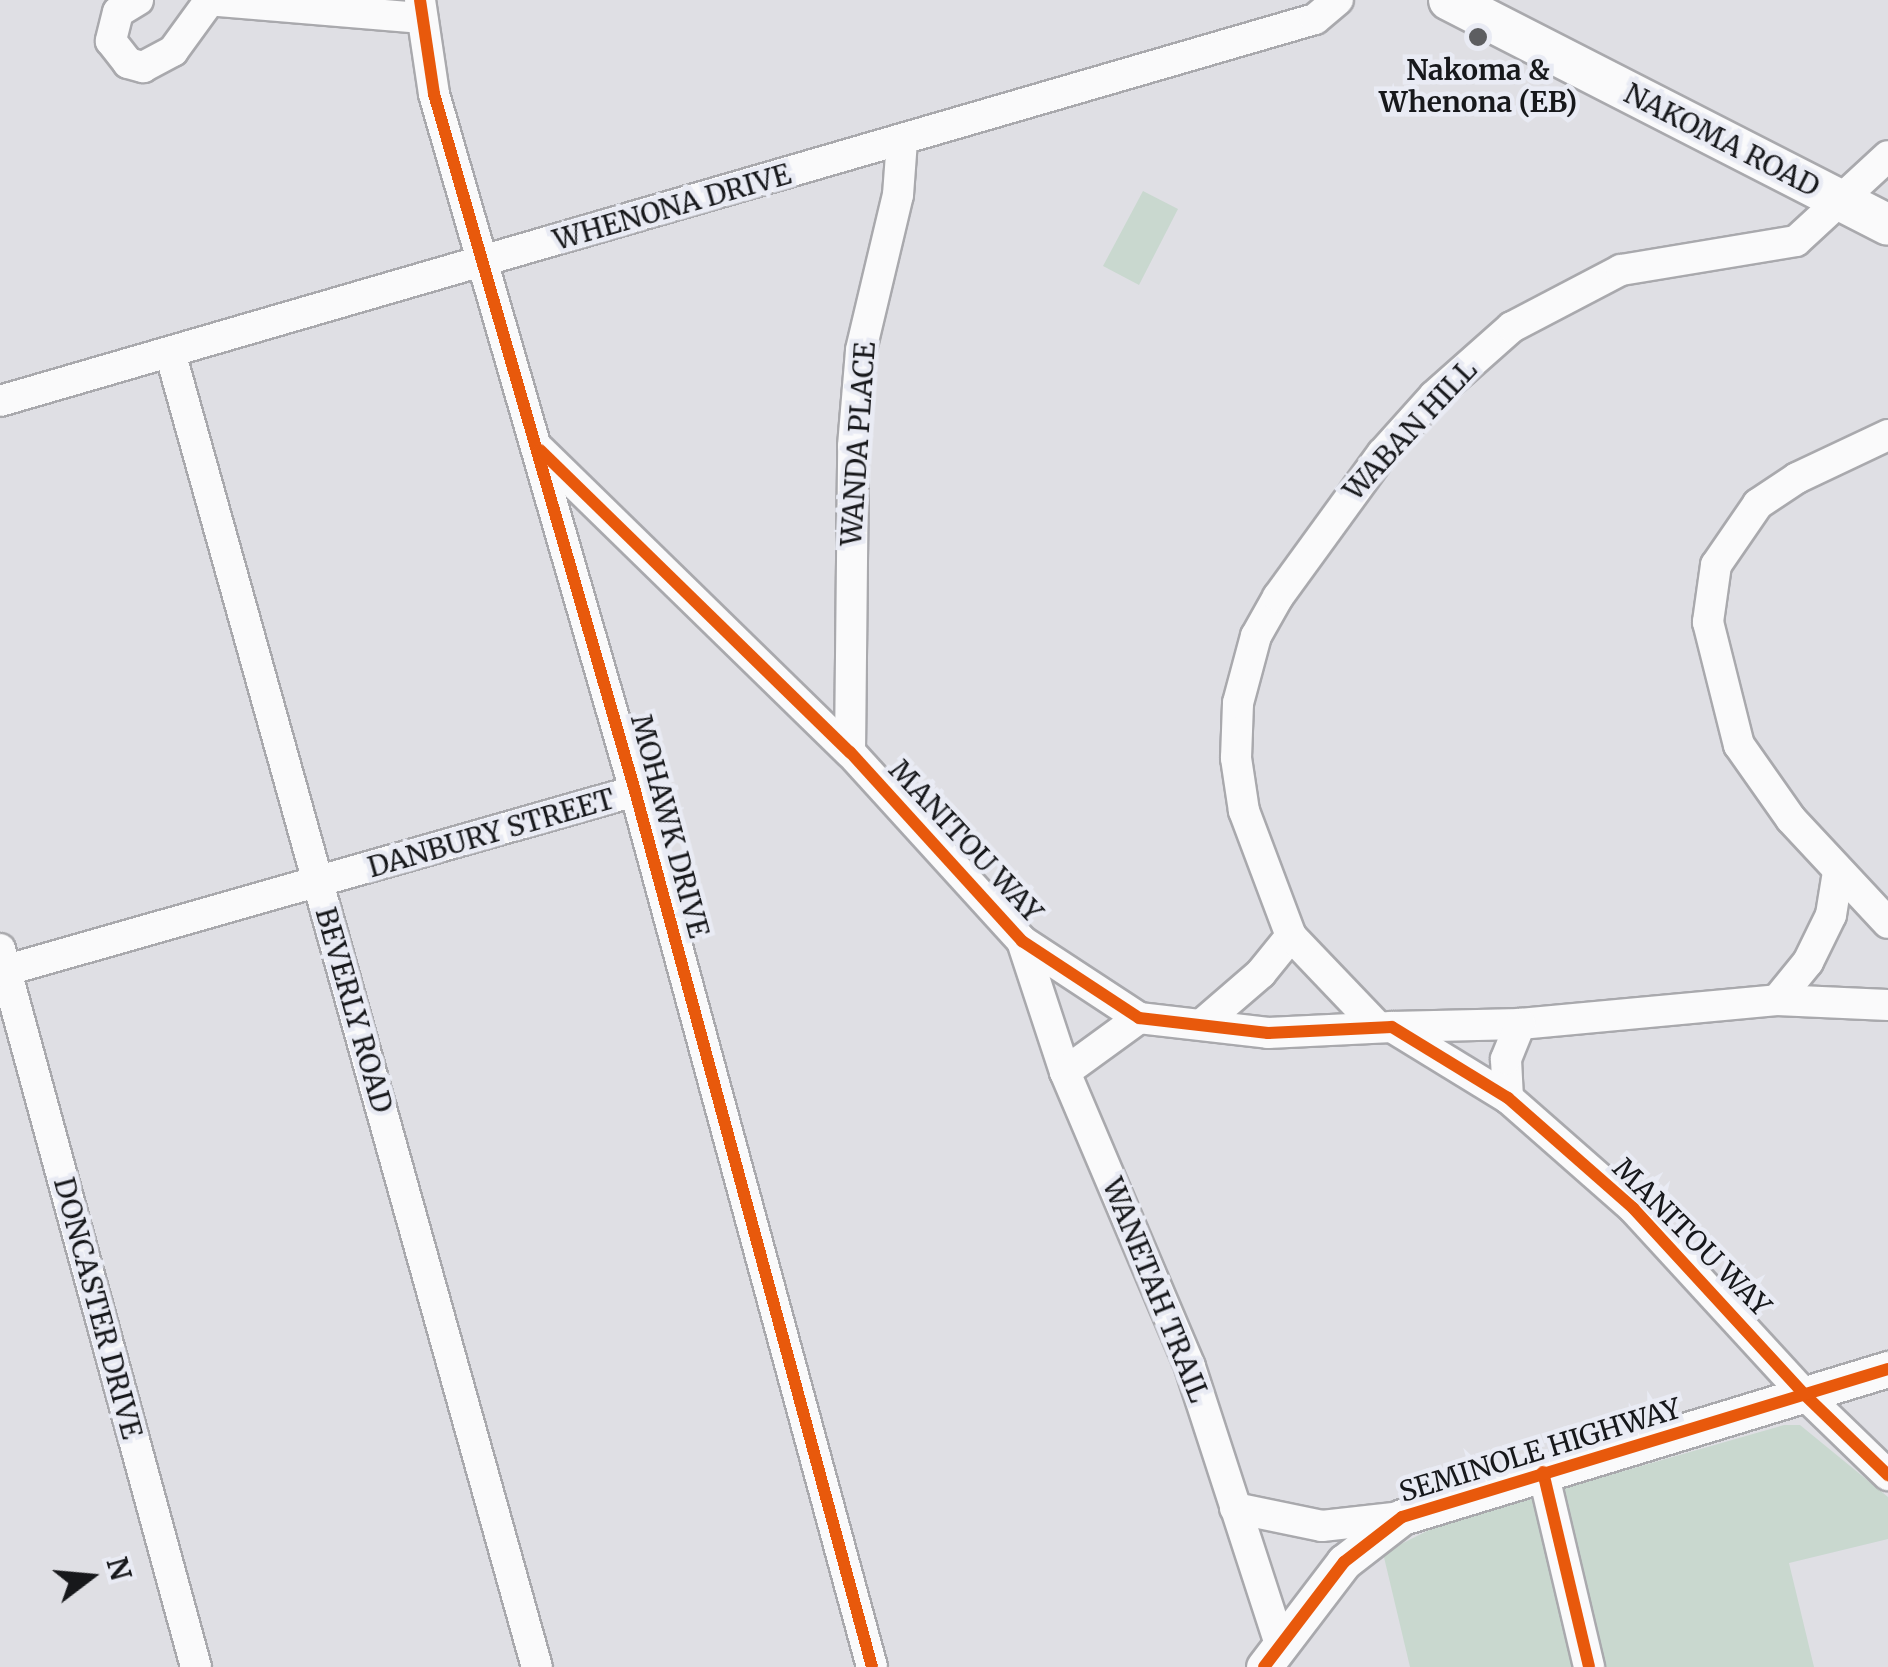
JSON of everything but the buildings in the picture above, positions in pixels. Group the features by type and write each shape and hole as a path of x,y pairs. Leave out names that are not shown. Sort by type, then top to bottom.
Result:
{"main road":[{"name":"NAKOMA ROAD","path":"1449,0 1888,225"}],"street":[{"path":"138,0 118,12 111,41 128,63 144,67 173,51 208,0 421,9"},
{"name":"WHENONA DRIVE","path":"0,401 1315,19 1338,0"},
{"name":"MOHAWK DRIVE","path":"421,9 434,94 486,262 635,791 872,1667"},
{"name":"WANDA PLACE","path":"850,752 859,369 898,194 902,140"},
{"name":"WABAN HILL","path":"1385,1027 1291,936 1244,812 1236,758 1238,703 1256,636 1324,525 1434,396 1544,306 1622,270 1778,248 1816,228 1888,156"},
{"name":"BEVERLY ROAD","path":"170,352 537,1667"},
{"path":"1888,435 1758,504 1728,538 1709,596 1713,660 1739,745 1790,819 1888,924"},
{"name":"MANITOU WAY","path":"540,450 850,752 1022,941 1140,1018 1268,1034 1385,1027 1508,1098 1633,1208 1804,1394 1888,1475"},
{"name":"DANBURY STREET","path":"2,964 319,883 635,791"},
{"path":"1777,1000 1808,962 1831,916 1838,872"},
{"path":"1202,1024 1291,936"},
{"name":"WANETAH TRAIL","path":"1022,941 1066,1072 1160,1287 1235,1508 1272,1655"},
{"name":"DONCASTER DRIVE","path":"2,964 196,1667"},
{"path":"1385,1027 1520,1024 1777,1000 1888,1005"},
{"path":"1066,1072 1140,1018"},
{"path":"1508,1098 1506,1058 1520,1024"},
{"name":"SEMINOLE HIGHWAY","path":"1272,1655 1344,1562 1402,1517 1888,1369"},
{"path":"1543,1472 1589,1667"},
{"path":"1235,1508 1322,1526 1402,1517"}],"shaded area":[{"path":"1143,191 1178,209 1139,285 1103,266"},
{"path":"1784,1425 1800,1425 1888,1497 1888,1539 1789,1563 1814,1667 1410,1667 1383,1553 1445,1522"}],"cycle path":[{"path":"420,0 434,94 635,791 872,1667"},
{"path":"540,450 850,752 1022,941 1139,1018 1268,1033 1392,1027 1508,1098 1633,1208 1804,1394 1888,1475"},
{"path":"1264,1667 1344,1562 1402,1517 1888,1369"},
{"path":"1543,1472 1589,1667"}],"place":[{"name":"Nakoma & Whenona (EB)","path":"1478,37"}]}
